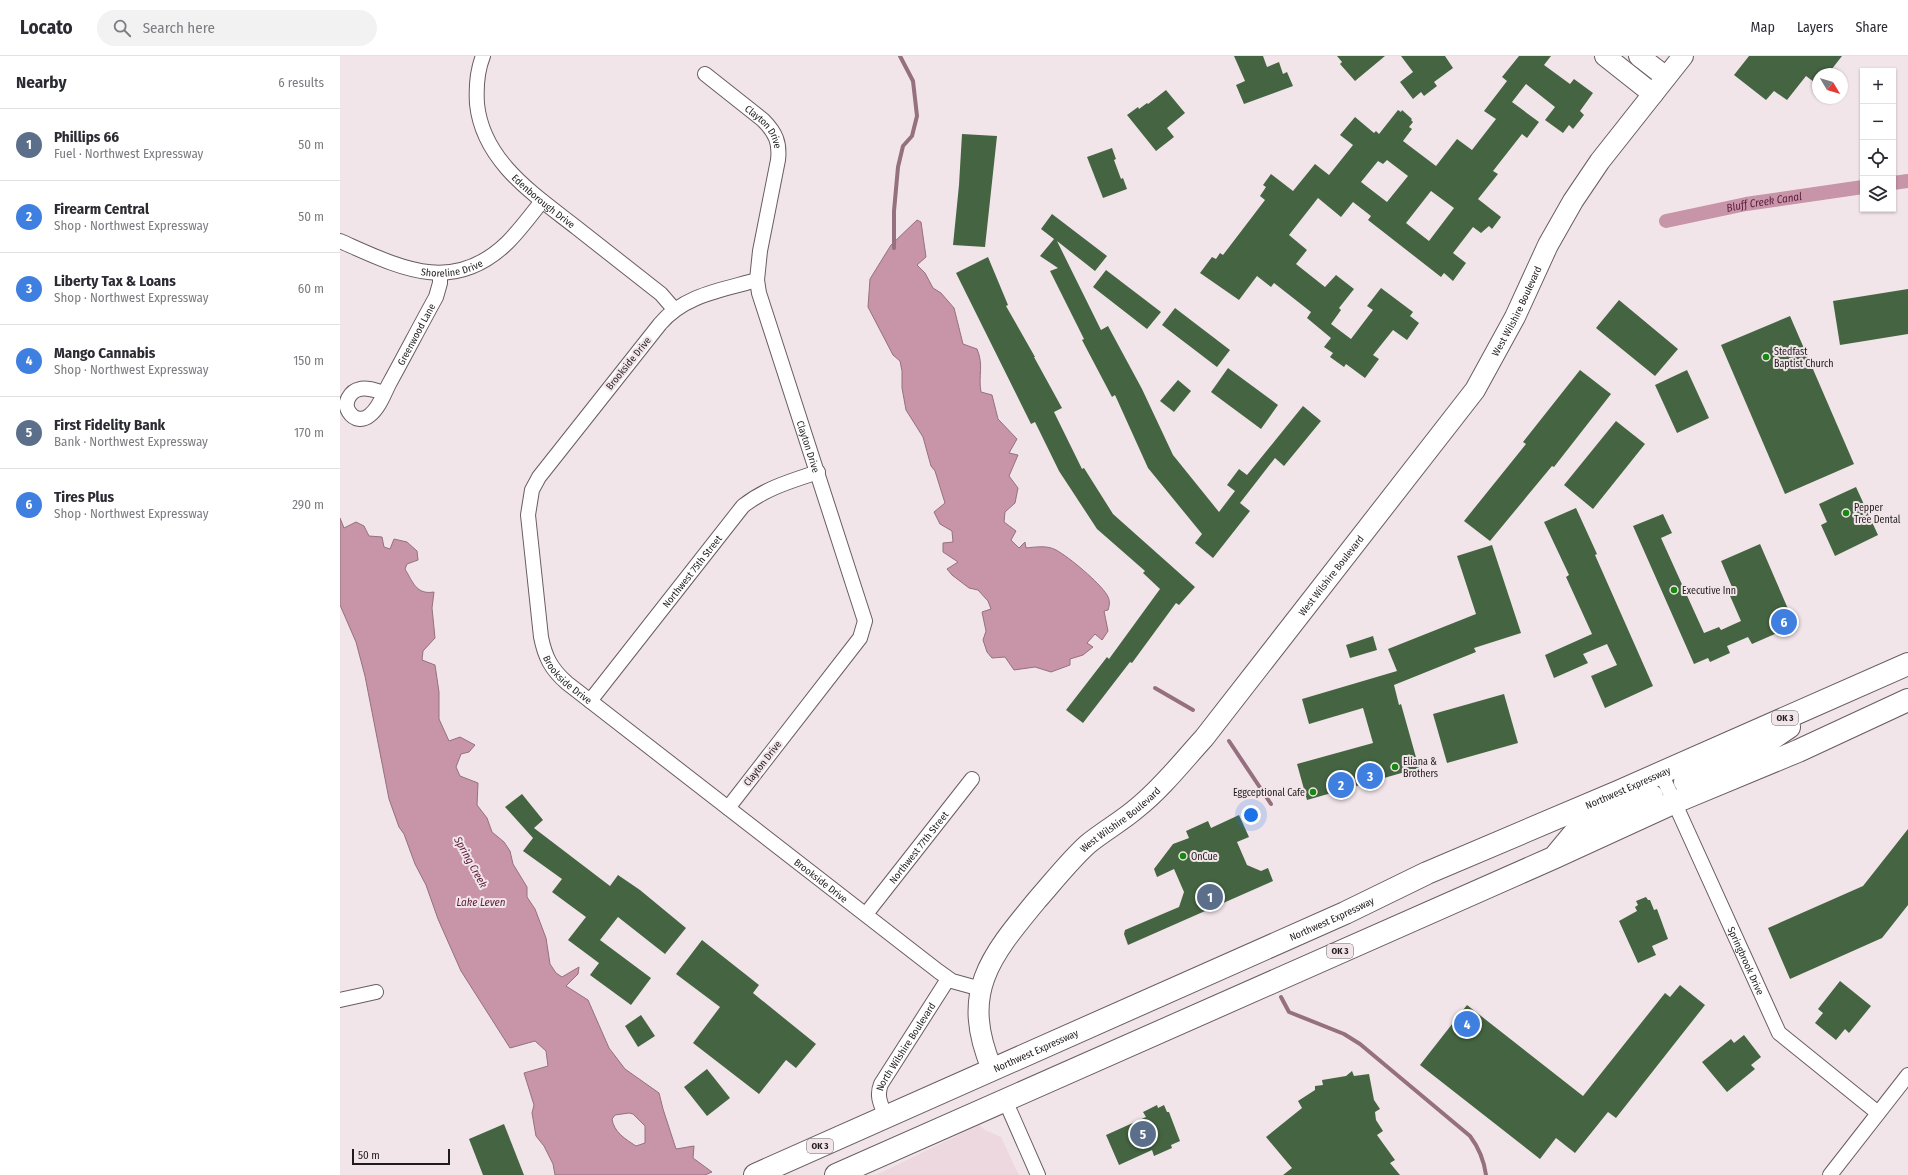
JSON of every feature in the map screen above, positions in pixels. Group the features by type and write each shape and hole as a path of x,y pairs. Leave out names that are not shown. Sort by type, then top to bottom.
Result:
{"highway":[{"name":"Northwest Expressway","path":"836,1175 1553,858 1668,788 1837,695 1908,664"},
{"name":"Northwest Expressway","path":"755,1175 1345,913 1426,873 1668,788 1798,751 1907,700"},
{"path":"992,1069 1005,1100"}],"main road":[{"path":"1605,56 1653,94"},
{"path":"1639,56 1666,77"},
{"name":"West Wilshire Boulevard","path":"992,1069 980,1037 978,1010 981,989 988,965 1007,936 1087,845 1137,808 1161,786 1204,738 1475,390 1515,317 1548,245 1573,201 1600,161 1682,56"}],"street":[{"name":"Edenborough Drive","path":"483,56 477,78 476,96 481,126 495,154 504,166 542,201 661,294 674,309"},
{"name":"Clayton Drive","path":"705,74 763,120 772,129 777,138 779,148 778,160 760,251 757,280 759,293 818,472 865,622 864,631 860,638 728,808"},
{"name":"Shoreline Drive","path":"340,241 397,264 424,273 440,274 464,270 494,255 508,243 542,201"},
{"name":"Greenwood Lane","path":"384,393 436,298 440,283 440,274"},
{"name":"Brookside Drive","path":"757,280 694,298 674,309 660,324 548,464 536,483 529,502 529,528 544,655 558,675 590,701 948,979 981,989"},
{"name":"Northwest 75th Street","path":"590,701 743,506 753,498 776,486 818,472"},
{"name":"Northwest 77th Street","path":"866,914 972,779"},
{"name":"Springbrook Drive","path":"1668,788 1779,1033 1878,1113"},
{"name":"North Wilshire Boulevard","path":"886,1117 878,1098 880,1084 948,979"},
{"path":"340,1000 376,992"},
{"path":"1830,1175 1908,1075"},
{"path":"1005,1100 1038,1175"}],"shaded area":[{"path":"979,1125 985,1130 1001,1137 1019,1175 876,1175"}],"water":[{"path":"917,220 921,222 926,257 917,265 925,273 933,288 941,293 954,308 963,344 977,349 979,355 981,365 981,392 992,395 998,419 1017,439 1009,453 1018,455 1009,476 1018,488 1015,503 1005,512 1004,522 1016,531 1011,540 1019,548 1025,542 1026,548 1053,548 1091,577 1109,599 1108,610 1104,611 1108,631 1102,640 1095,634 1087,643 1093,647 1083,655 1070,659 1070,665 1051,672 1035,667 1014,670 1005,657 992,658 987,652 983,640 986,631 982,612 991,609 988,601 978,590 969,588 952,575 947,569 958,562 943,552 943,543 953,542 952,531 940,524 934,512 945,503 935,471 931,466 923,437 906,410 902,388 902,371 900,361 893,355 868,307 870,279 891,245"},
{"name":"Lake Leven","path":"340,518 344,528 356,522 364,526 369,536 382,537 384,547 390,549 394,539 407,542 417,551 418,560 407,564 405,569 413,583 419,589 423,592 434,592 432,608 435,638 423,651 422,660 435,665 439,692 439,719 449,741 460,737 475,745 469,752 461,754 456,767 460,776 478,783 477,805 487,818 492,832 504,842 510,851 513,864 527,887 527,897 535,909 546,938 550,964 556,973 562,977 579,967 578,974 566,986 588,1000 609,1048 625,1069 659,1093 676,1149 694,1146 693,1158 712,1172 705,1175 555,1175 553,1164 544,1146 536,1136 532,1113 534,1105 524,1073 548,1066 546,1051 535,1041 510,1048 461,971 438,919 426,885 415,864 404,834 399,827 389,799 365,676 356,642 340,605","holes":["629,1113 633,1114 645,1126 645,1143 636,1146 624,1138 615,1128 612,1119 615,1115"]}],"building":[{"path":"1234,56 1263,56 1267,67 1279,62 1283,74 1287,72 1293,86 1244,104 1236,85 1245,81"},
{"path":"1337,56 1385,56 1355,81 1340,64 1342,62"},
{"path":"1401,56 1445,56 1453,68 1434,82 1437,86 1424,96 1421,92 1413,99 1400,82 1413,72"},
{"path":"1519,56 1551,56 1544,65 1570,84 1574,79 1593,93 1580,111 1584,115 1573,129 1569,125 1563,133 1545,120 1555,107 1526,84 1512,102 1539,122 1527,138 1522,134 1493,171 1498,174 1478,199 1501,217 1492,229 1489,226 1481,233 1473,227 1453,253 1466,263 1453,281 1444,273 1441,277 1368,220 1371,216 1353,202 1341,217 1318,198 1289,235 1307,250 1296,264 1325,287 1336,275 1354,289 1339,308 1341,310 1331,324 1351,339 1373,310 1367,306 1381,288 1413,312 1410,316 1419,323 1407,340 1393,330 1373,355 1379,359 1365,378 1346,364 1344,367 1330,357 1333,353 1324,347 1331,338 1307,318 1311,312 1274,283 1271,287 1257,276 1239,300 1200,273 1212,257 1216,259 1220,253 1223,255 1265,200 1260,196 1266,187 1263,185 1271,174 1293,191 1315,164 1329,175 1353,145 1340,135 1355,117 1374,133 1376,131 1379,134 1398,110 1401,112 1402,110 1412,119 1411,120 1413,122 1409,127 1412,129 1403,141 1436,166 1457,139 1472,150 1496,119 1484,111 1507,81 1502,77","holes":["1387,160 1408,176 1387,202 1361,182 1378,161 1383,164","1431,191 1454,208 1429,241 1406,223"]},
{"path":"1749,56 1842,56 1833,68 1812,68 1812,80 1806,76 1787,100 1774,91 1766,100 1734,75"},
{"path":"1166,90 1185,113 1167,128 1174,137 1156,151 1127,115 1138,107 1139,109 1147,103 1148,104"},
{"path":"962,134 997,136 985,247 953,245"},
{"path":"1112,148 1116,159 1114,160 1121,179 1123,178 1127,189 1103,198 1087,157"},
{"path":"1052,214 1107,256 1095,271 1057,241 1101,330 1108,326 1142,389 1173,455 1219,512 1235,491 1227,485 1239,469 1247,475 1303,406 1321,421 1284,466 1275,458 1240,503 1250,511 1213,558 1195,543 1202,534 1148,468 1115,395 1112,397 1082,340 1084,339 1050,271 1058,268 1040,256 1054,239 1041,229"},
{"path":"988,257 1008,305 1006,306 1062,408 1054,412 1082,469 1084,468 1113,514 1195,587 1179,605 1176,603 1132,663 1130,662 1083,723 1066,710 1107,657 1109,659 1160,589 1143,573 1145,571 1097,529 1059,471 1035,422 1031,424 956,273"},
{"path":"1106,270 1161,312 1147,329 1093,287"},
{"path":"1908,289 1908,334 1840,345 1833,301"},
{"path":"1619,300 1678,349 1655,376 1596,328"},
{"path":"1175,308 1230,350 1217,367 1162,325"},
{"path":"1790,316 1854,464 1785,494 1721,345"},
{"path":"1228,368 1278,405 1261,429 1211,392"},
{"path":"1580,370 1611,394 1554,467 1552,466 1490,541 1464,521 1526,444 1523,442"},
{"path":"1687,370 1709,418 1677,433 1655,385"},
{"path":"1178,380 1191,391 1174,412 1160,401"},
{"path":"1616,421 1645,444 1593,509 1564,485"},
{"name":"Pepper Tree Dental","path":"1856,487 1878,535 1835,556 1821,525 1827,522 1819,504"},
{"path":"1576,508 1597,554 1595,555 1653,686 1605,708 1591,676 1617,665 1607,644 1583,654 1588,663 1554,678 1545,655 1592,634 1566,577 1569,575 1544,522"},
{"path":"1663,514 1672,533 1661,538 1704,633 1719,627 1721,630 1741,621 1727,589 1732,587 1721,561 1760,544 1795,625 1752,644 1748,637 1727,646 1730,653 1710,662 1708,658 1694,664 1633,526"},
{"path":"1492,545 1521,633 1474,648 1476,652 1394,685 1399,705 1401,704 1419,768 1307,800 1297,764 1373,743 1363,708 1309,724 1302,699 1397,671 1388,649 1476,614 1457,556"},
{"path":"1373,636 1377,650 1350,658 1346,645"},
{"path":"1504,694 1518,743 1447,763 1433,714"},
{"path":"522,794 543,820 534,828 610,886 618,875 640,890 686,928 665,954 618,917 600,940 651,978 631,1005 590,975 599,963 568,940 586,917 552,892 562,879 523,851 533,838 505,807"},
{"path":"1239,815 1249,837 1237,842 1247,865 1261,871 1268,868 1273,881 1128,945 1124,934 1125,930 1179,907 1184,892 1174,869 1157,877 1154,869 1173,844 1189,838 1186,831 1208,821 1211,828"},
{"path":"1908,829 1908,905 1882,938 1790,979 1768,928 1863,886"},
{"path":"1646,897 1650,900 1654,910 1657,909 1668,939 1652,946 1656,955 1638,963 1619,921 1637,911 1635,907 1638,905 1636,901"},
{"path":"702,940 759,985 753,993 816,1044 796,1068 786,1060 759,1094 693,1043 720,1007 676,974"},
{"path":"1840,981 1871,1006 1849,1033 1845,1029 1836,1040 1815,1023 1823,1013 1818,1009"},
{"path":"1680,985 1705,1005 1616,1118 1608,1112 1575,1153 1556,1138 1540,1159 1420,1065 1467,1005 1583,1096 1665,993 1670,997"},
{"path":"641,1015 655,1036 638,1047 625,1026"},
{"path":"1744,1035 1761,1057 1751,1065 1755,1069 1727,1092 1702,1062 1731,1039 1734,1043"},
{"path":"707,1069 730,1098 707,1116 684,1087"},
{"path":"1352,1071 1354,1076 1369,1074 1374,1100 1380,1109 1375,1112 1376,1120 1383,1131 1377,1135 1395,1160 1390,1163 1400,1175 1283,1175 1292,1168 1266,1137 1302,1108 1298,1101 1315,1090 1315,1086 1323,1085 1322,1080 1346,1076"},
{"path":"1157,1105 1158,1108 1164,1105 1167,1112 1169,1112 1180,1141 1171,1145 1172,1148 1154,1156 1152,1150 1119,1165 1106,1135 1146,1117 1143,1112"},
{"path":"504,1124 524,1175 483,1175 469,1139"}],"waterway":[{"path":"894,248 894,211 898,167 903,146 912,136 917,116 913,81 900,56"},
{"name":"Bluff Creek Canal","path":"1896,183 1908,181"},
{"name":"Bluff Creek Canal","path":"1666,221 1746,204 1860,187"},
{"path":"1155,688 1193,710"},
{"path":"1229,741 1271,804"},
{"path":"1281,997 1289,1012 1344,1034 1360,1044 1470,1136 1481,1154 1486,1175"}],"place":[{"name":"Stedfast Baptist Church","path":"1766,357"},
{"name":"Pepper Tree Dental","path":"1846,513"},
{"name":"Executive Inn","path":"1674,590"},
{"name":"Tires Plus","path":"1784,622"},
{"name":"Eliana & Brothers","path":"1395,767"},
{"name":"Liberty Tax & Loans","path":"1370,776"},
{"name":"Firearm Central","path":"1341,785"},
{"name":"Eggceptional Cafe","path":"1313,792"},
{"name":"OnCue","path":"1183,856"},
{"name":"Phillips 66","path":"1210,897"},
{"name":"Mango Cannabis","path":"1467,1024"},
{"name":"First Fidelity Bank","path":"1143,1134"}],"water label":[{"name":"Spring Creek","path":"471,862"}]}
